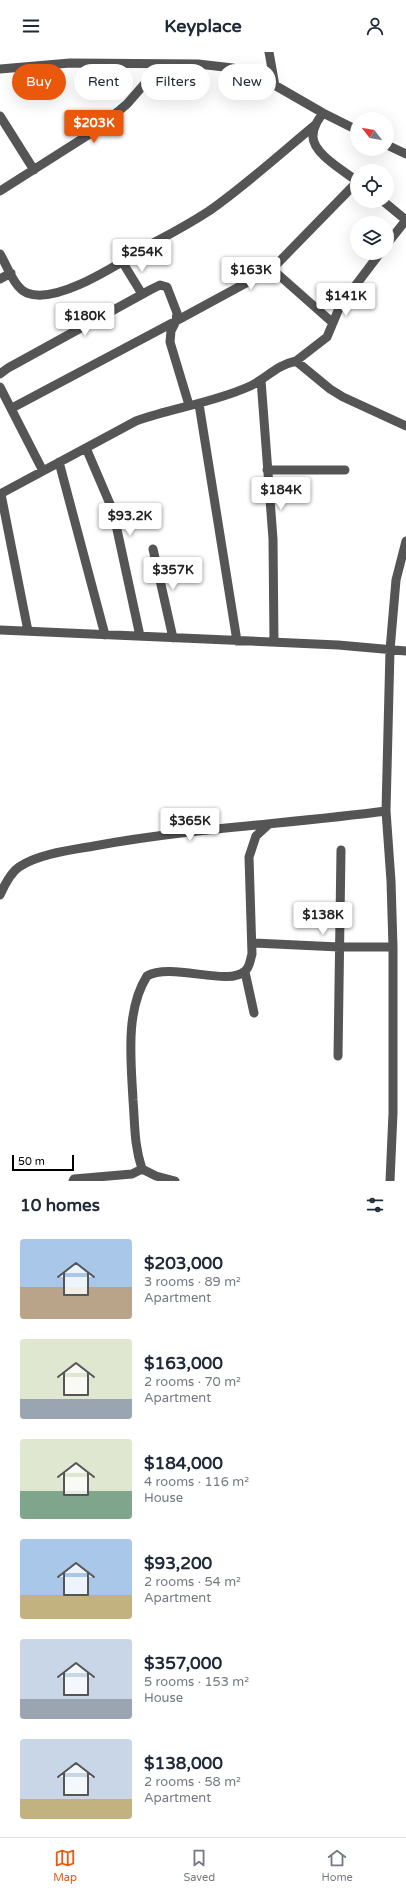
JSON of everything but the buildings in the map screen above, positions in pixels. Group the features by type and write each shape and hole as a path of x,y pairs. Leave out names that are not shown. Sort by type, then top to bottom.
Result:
{"street":[{"path":"269,52 271,64"},
{"path":"0,69 70,63 141,65"},
{"path":"276,87 350,126"},
{"path":"0,191 96,130 127,104 141,88"},
{"path":"0,254 11,273 26,293 35,295 50,294 82,284 123,263 209,211 242,187 315,125 323,113"},
{"path":"0,116 34,170"},
{"path":"315,125 313,136 314,145 320,153 350,177"},
{"path":"394,148 406,154"},
{"path":"12,408 272,269 350,189"},
{"path":"391,208 406,220 394,235"},
{"path":"28,631 0,494 136,421 158,413 194,405 248,388 277,367 296,361 324,341 331,331 340,306 375,260"},
{"path":"123,263 142,294"},
{"path":"272,269 333,323"},
{"path":"0,279 11,273"},
{"path":"0,374 8,368 142,294 160,285 167,287 177,313 176,321 171,331 170,342 194,405 237,640"},
{"path":"296,361 330,389 343,397 406,426"},
{"path":"261,380 273,539 274,642"},
{"path":"0,387 43,470"},
{"path":"86,448 110,502 115,517 140,636"},
{"path":"59,462 105,635"},
{"path":"268,470 345,470"},
{"path":"390,1181 393,1113 393,947 391,882 386,811 390,650 396,580 406,541"},
{"path":"153,549 174,638"},
{"path":"0,630 338,645 406,651"},
{"path":"0,895 12,875 19,867 55,853 139,838 232,826 269,824 386,811"},
{"path":"254,1013 245,972 250,963 252,943 249,857 256,836 269,824"},
{"path":"338,1056 341,850"},
{"path":"252,943 339,947 393,947"},
{"path":"175,1181 156,1176 142,1169 136,1151 131,1045 137,999 147,976 159,971 231,976 245,972"},
{"path":"73,1181 74,1179 132,1174 142,1169"}]}
